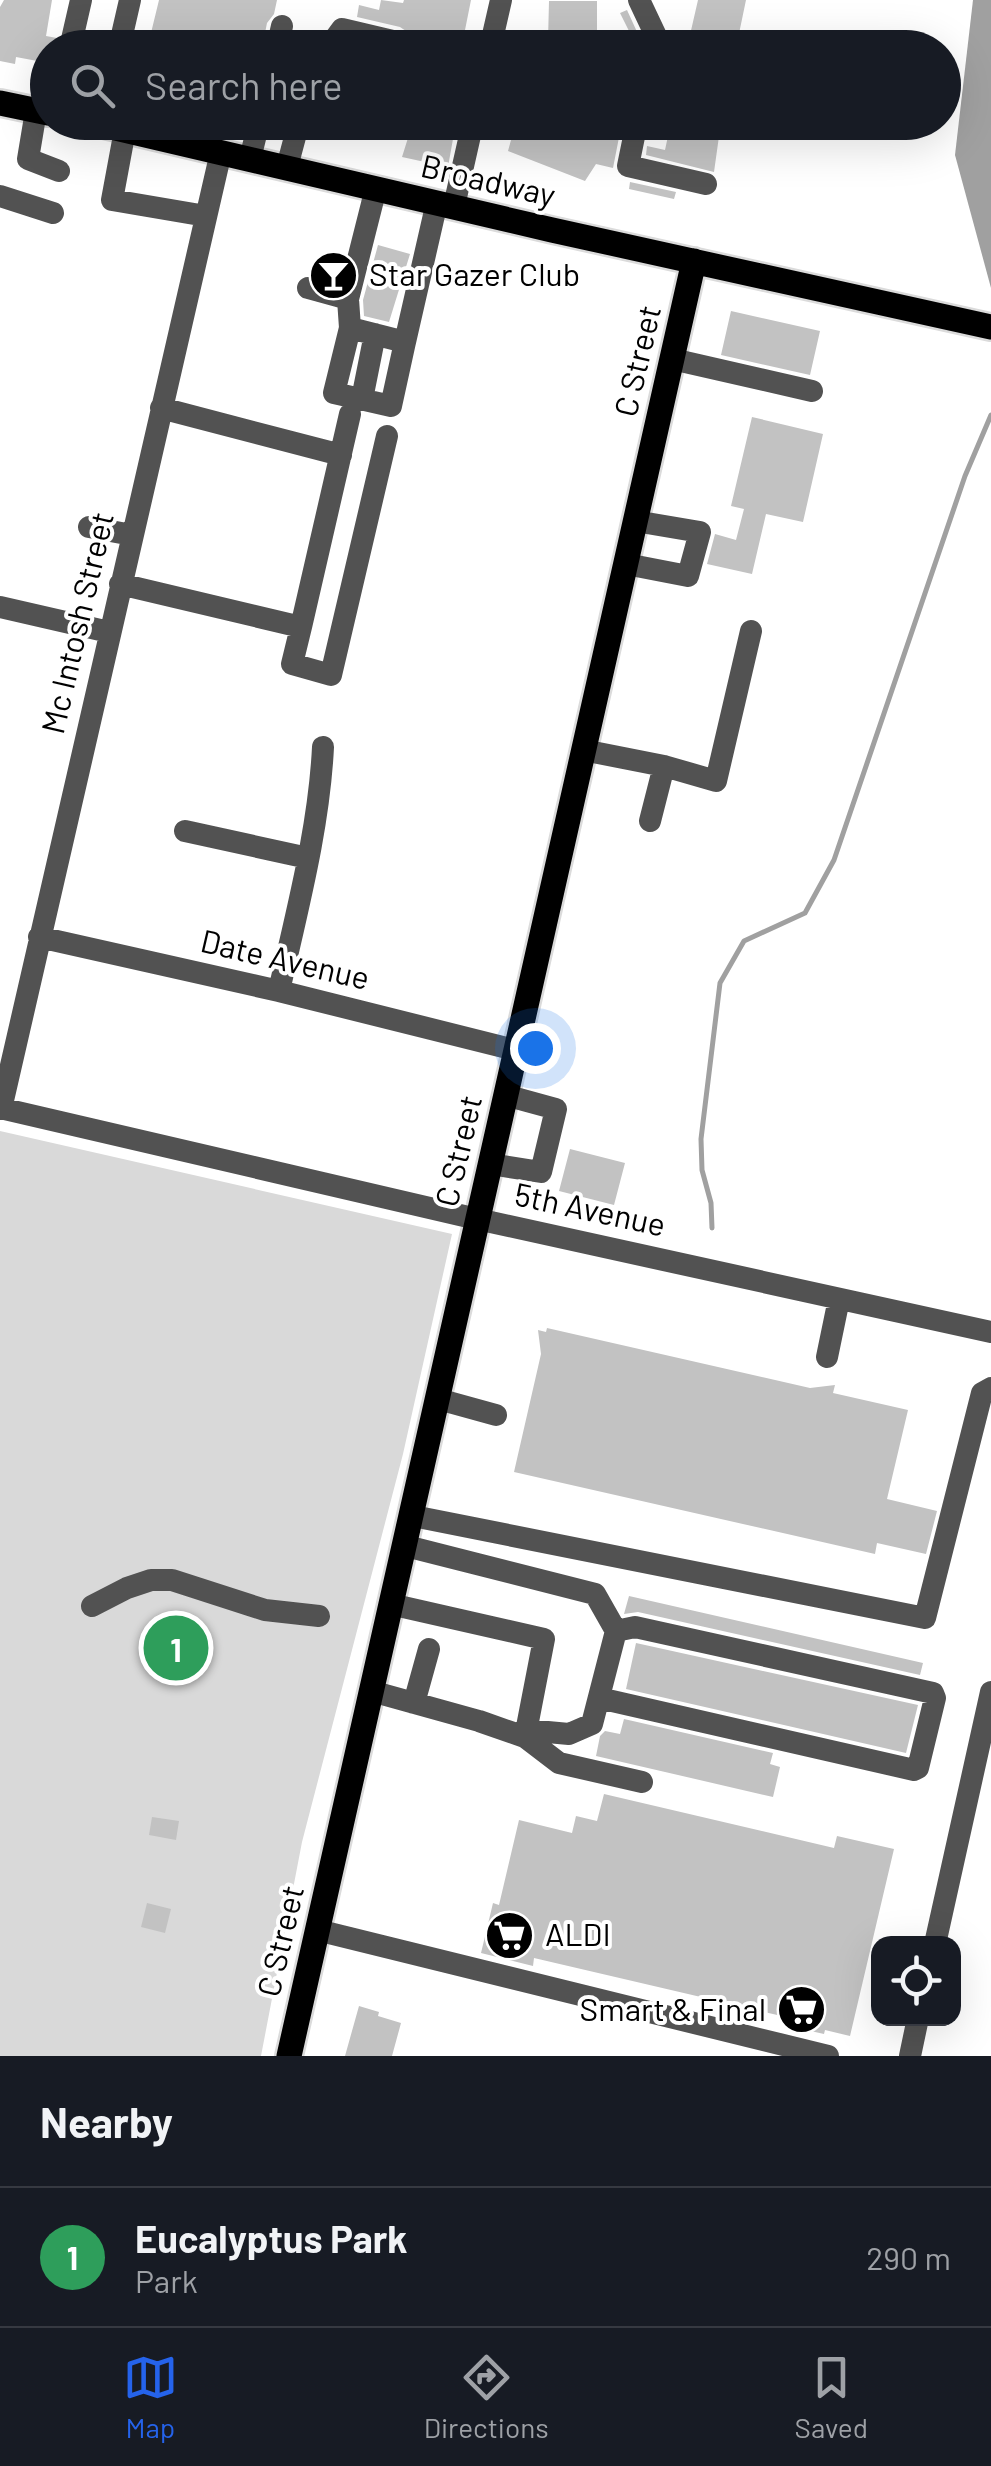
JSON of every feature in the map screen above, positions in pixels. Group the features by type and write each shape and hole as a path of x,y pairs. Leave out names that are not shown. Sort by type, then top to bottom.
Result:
{"main road":[{"path":"0,103 30,109"},
{"name":"Broadway","path":"200,140 221,152 250,159 991,327"},
{"name":"C Street","path":"288,2056 694,261"}],"street":[{"path":"74,30 81,0"},
{"path":"124,30 130,0"},
{"path":"494,30 501,0"},
{"path":"639,0 653,30"},
{"path":"34,140 28,160 59,171"},
{"path":"106,140 112,200 206,216"},
{"path":"250,159 255,140"},
{"path":"287,167 294,140"},
{"path":"376,188 348,299 350,328 334,394 356,406 392,406 405,342 468,140"},
{"path":"633,140 628,166 706,184"},
{"name":"Mc Intosh Street","path":"1,1109 221,152"},
{"path":"0,196 53,213"},
{"path":"308,288 348,299"},
{"path":"350,328 405,342"},
{"path":"375,334 340,455 292,664 331,675 387,436"},
{"path":"672,359 812,391"},
{"path":"162,408 340,455"},
{"path":"332,492 371,503"},
{"path":"626,564 688,576 710,510"},
{"path":"636,521 700,532"},
{"path":"89,528 132,535"},
{"path":"311,583 350,592"},
{"path":"120,584 301,627"},
{"path":"0,607 109,632"},
{"path":"583,750 716,781 751,632"},
{"path":"279,990 308,858 323,747"},
{"path":"650,821 664,766"},
{"path":"185,831 308,858"},
{"name":"Date Avenue","path":"38,937 279,990 515,1050"},
{"path":"490,1164 541,1172 556,1109 505,1095"},
{"name":"5th Avenue","path":"1,1109 991,1332"},
{"path":"826,1357 840,1299"},
{"path":"413,1516 925,1618 982,1393 991,1388"},
{"path":"438,1399 496,1415"},
{"path":"371,1691 525,1733 570,1734 592,1724 616,1631 595,1594 406,1546"},
{"path":"92,1606 126,1588 151,1580 172,1580 265,1610 319,1616"},
{"path":"390,1604 544,1639 525,1733"},
{"path":"599,1698 918,1768 933,1693 634,1628 616,1631"},
{"path":"414,1703 429,1649"},
{"path":"937,1936 991,1692"},
{"path":"525,1733 559,1762 642,1782"},
{"path":"317,1930 828,2056"},
{"path":"910,2056 916,2026"}],"shaded area":[{"path":"973,0 991,0 991,288 955,155 957,140 961,140 961,103"},
{"path":"0,1131 452,1234 403,1454 302,1842 261,2056 0,2056"}],"building":[{"path":"4,0 52,0 47,30 30,30 30,60 16,57 15,64 0,61 0,7"},
{"path":"159,0 277,0 266,30 152,30"},
{"path":"381,0 471,0 465,30 404,30 357,17 359,5 379,10"},
{"path":"698,0 746,0 740,30 691,30"},
{"path":"549,1 597,1 597,30 548,30"},
{"path":"627,10 636,30 628,30 620,13"},
{"path":"407,140 453,140 448,167 402,157"},
{"path":"511,140 618,140 613,168 596,164 585,181 508,151"},
{"path":"667,140 718,140 714,172 646,155 647,146 665,150"},
{"path":"630,182 676,192 674,199 629,189"},
{"path":"378,245 410,254 389,322 364,316 363,300"},
{"path":"731,311 820,331 810,375 721,355"},
{"path":"752,417 823,434 803,522 766,514 752,574 707,564 715,534 736,540 744,509 731,506"},
{"path":"570,1149 625,1163 614,1205 559,1191"},
{"path":"547,1328 810,1388 835,1385 833,1393 908,1410 887,1499 937,1511 926,1554 877,1543 875,1554 514,1472 541,1354 538,1330 546,1332"},
{"path":"629,1596 923,1663 920,1675 638,1612 624,1614"},
{"path":"636,1643 918,1705 906,1753 626,1689"},
{"path":"624,1719 773,1753 770,1764 780,1767 773,1797 596,1756 600,1736 605,1731 620,1734"},
{"path":"604,1794 834,1848 837,1836 894,1849 850,2036 784,2025 786,2017 534,1958 533,1966 481,1953 493,1903 499,1905 519,1820 572,1833 576,1816 597,1821"},
{"path":"152,1817 179,1821 176,1840 149,1835"},
{"path":"147,1903 171,1909 165,1933 141,1927"},
{"path":"359,2006 401,2023 392,2056 345,2056"}],"waterway":[{"path":"712,1228 701,1139 720,983 744,941 805,913 834,860 965,476 991,415"}],"place":[{"name":"Star Gazer Club","path":"334,275"},
{"name":"Eucalyptus Park","path":"176,1648"},
{"name":"ALDI","path":"510,1935"},
{"name":"Smart & Final","path":"801,2010"}]}
